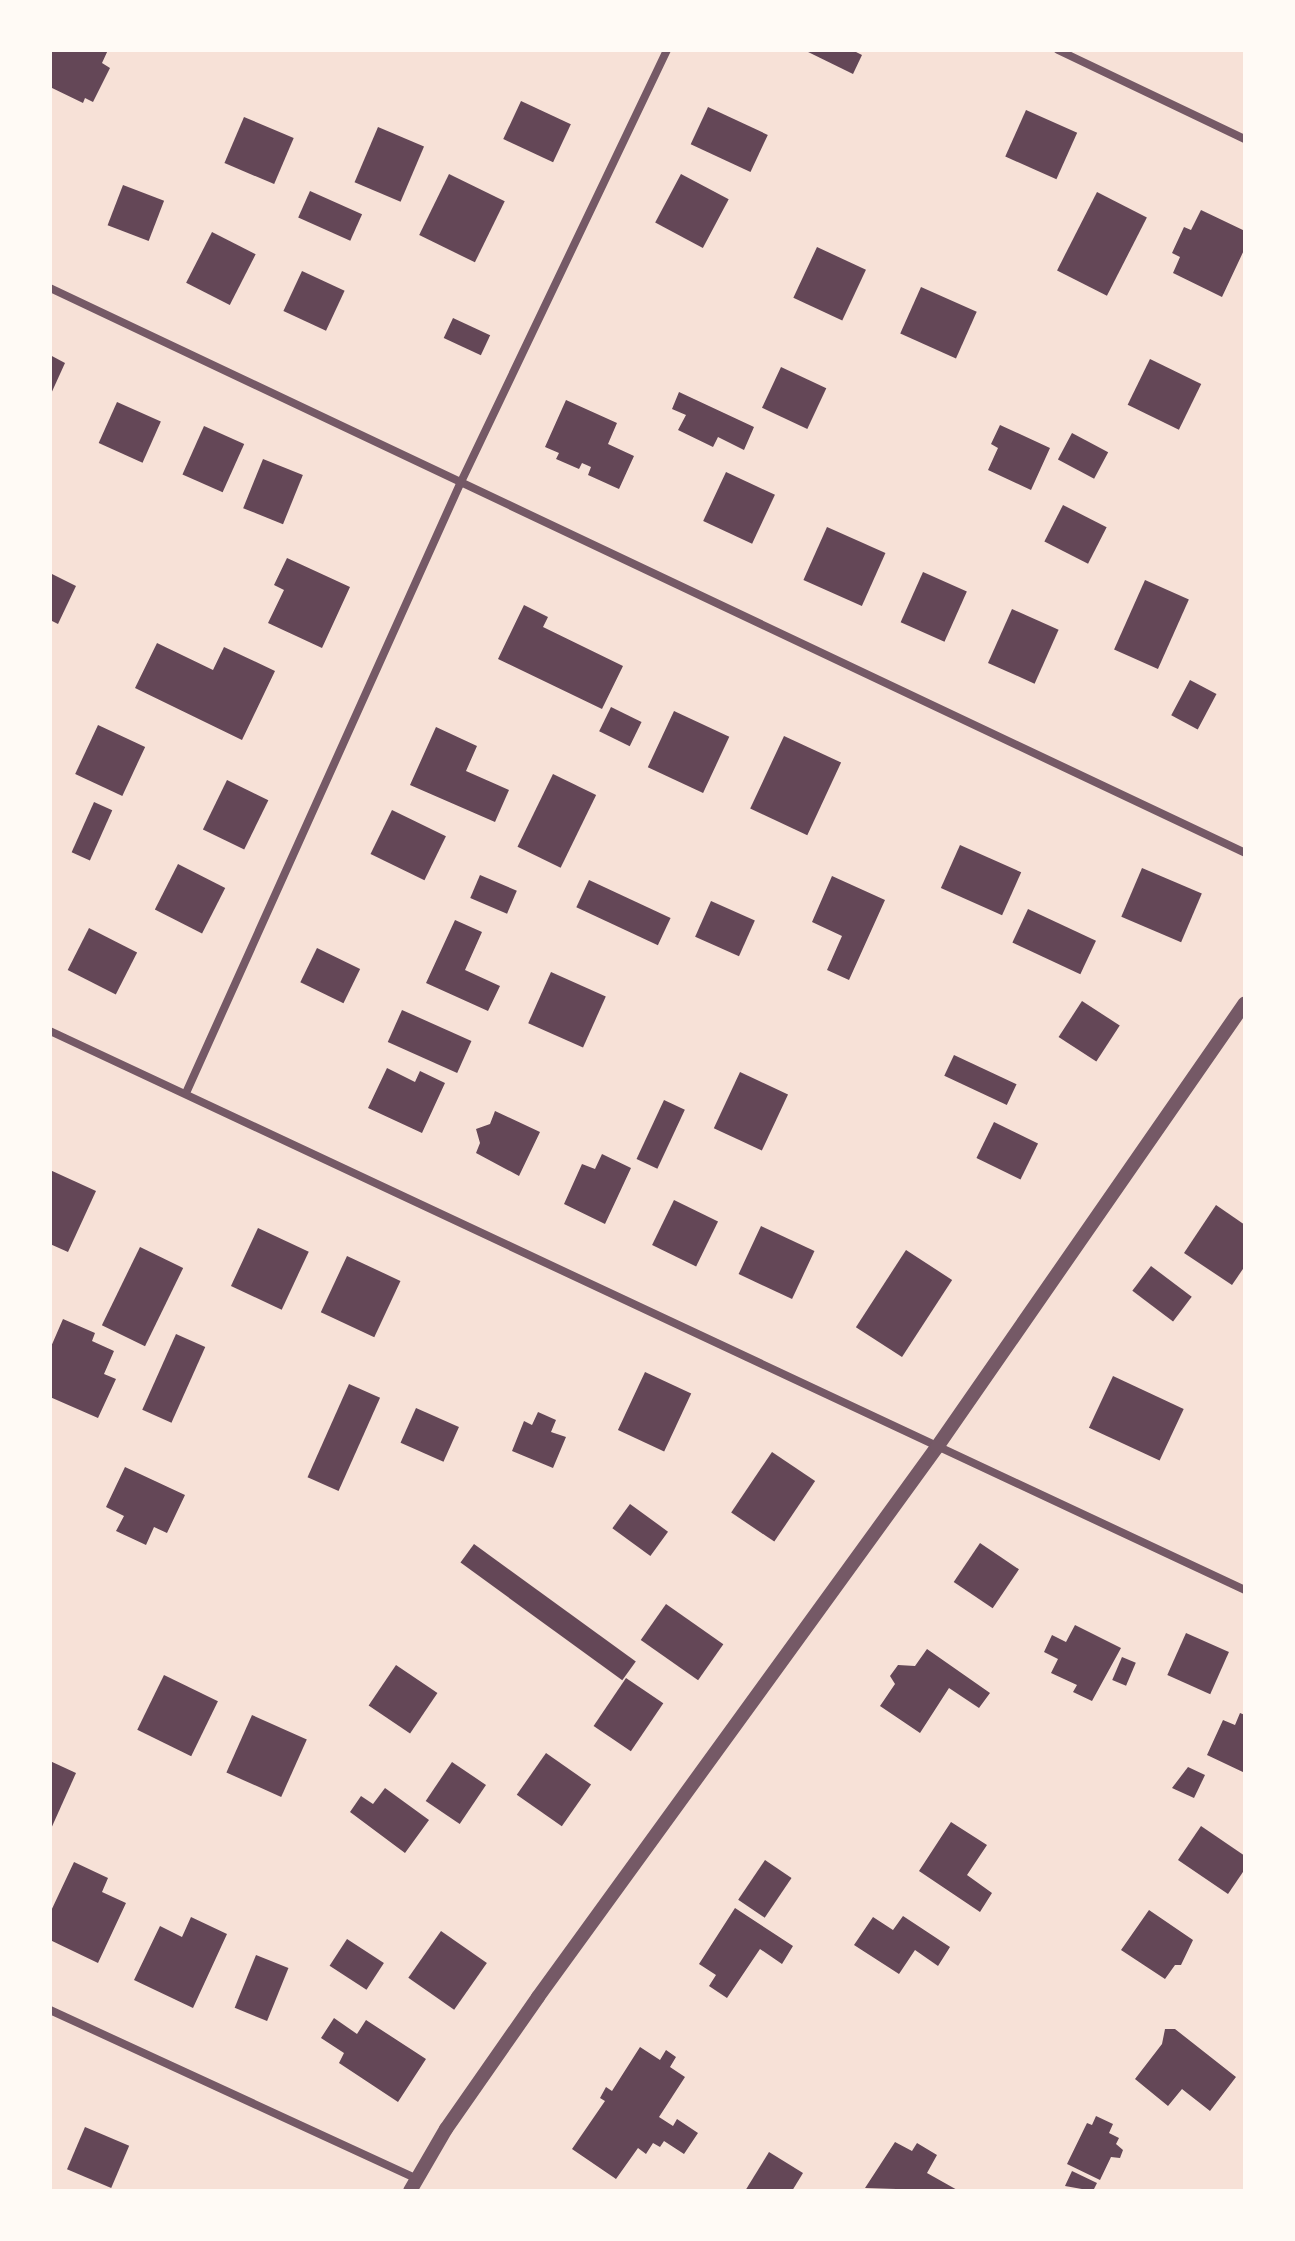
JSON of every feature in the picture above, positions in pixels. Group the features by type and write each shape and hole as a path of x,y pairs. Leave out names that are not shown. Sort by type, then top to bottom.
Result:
{"street":[{"path":"186,1093 460,484 667,50"},
{"path":"1058,50 1245,139"},
{"path":"50,288 1245,853"},
{"path":"50,2010 414,2185 538,1997 937,1447 1245,1003"},
{"path":"50,1031 1245,1590"}],"building":[{"path":"50,50 108,50 102,63 110,68 93,102 85,98 83,103 50,87"},
{"path":"804,50 852,50 862,55 853,74"},
{"path":"521,101 571,124 553,162 503,139"},
{"path":"708,107 768,135 750,172 691,144"},
{"path":"1026,110 1077,133 1056,179 1005,157"},
{"path":"244,117 294,138 274,184 224,163"},
{"path":"378,127 424,147 401,202 355,182"},
{"path":"449,174 505,201 475,262 419,235"},
{"path":"681,174 729,199 703,248 655,223"},
{"path":"123,185 164,201 149,241 108,225"},
{"path":"310,191 362,214 350,241 298,217"},
{"path":"1097,192 1147,217 1107,296 1057,270"},
{"path":"1201,210 1245,231 1245,248 1222,297 1173,273 1180,257 1172,253 1184,227 1191,230"},
{"path":"212,232 256,254 230,305 186,283"},
{"path":"817,247 866,270 842,321 793,298"},
{"path":"302,271 345,291 326,331 283,311"},
{"path":"921,287 977,312 956,358 900,334"},
{"path":"453,318 490,335 481,355 444,338"},
{"path":"50,355 65,363 50,396"},
{"path":"1150,359 1201,384 1179,430 1128,405"},
{"path":"781,367 826,388 807,429 762,408"},
{"path":"679,392 754,427 744,450 718,437 713,447 678,430 686,415 672,409"},
{"path":"566,400 617,423 608,444 634,456 619,489 588,475 591,467 582,463 579,469 556,459 559,453 545,447"},
{"path":"117,402 161,422 143,463 99,443"},
{"path":"1000,425 1050,448 1031,490 988,470 998,448 991,444"},
{"path":"204,426 244,444 223,492 182,474"},
{"path":"1072,433 1108,452 1094,479 1058,459"},
{"path":"263,459 303,475 283,524 243,508"},
{"path":"726,472 775,495 752,544 703,521"},
{"path":"1063,505 1107,527 1088,564 1044,542"},
{"path":"827,527 885,553 862,606 803,580"},
{"path":"287,558 350,587 322,648 268,623 284,590 274,585"},
{"path":"923,572 967,592 944,642 901,622"},
{"path":"50,573 76,586 58,624 50,620"},
{"path":"1145,580 1189,600 1158,669 1114,649"},
{"path":"524,605 548,617 543,627 623,666 602,709 498,659"},
{"path":"1012,609 1059,630 1035,684 988,663"},
{"path":"157,643 213,670 224,647 275,671 242,740 135,688"},
{"path":"1190,680 1216,694 1198,729 1171,715"},
{"path":"611,707 642,722 630,746 599,731"},
{"path":"674,711 729,737 703,793 648,767"},
{"path":"98,725 145,747 122,796 75,774"},
{"path":"436,727 477,746 466,771 509,790 495,822 410,785"},
{"path":"784,736 841,763 807,835 750,809"},
{"path":"553,774 596,795 561,868 517,847"},
{"path":"227,780 268,800 244,850 203,829"},
{"path":"94,802 112,810 90,860 72,852"},
{"path":"392,810 446,836 424,880 371,854"},
{"path":"960,845 1021,872 1002,915 941,888"},
{"path":"178,864 225,888 202,934 155,909"},
{"path":"1142,868 1202,893 1181,942 1121,917"},
{"path":"480,875 517,891 507,914 470,898"},
{"path":"832,876 885,900 849,980 827,970 842,936 812,922"},
{"path":"589,880 671,918 658,945 576,907"},
{"path":"711,901 755,921 739,956 695,937"},
{"path":"1028,909 1096,941 1080,974 1012,943"},
{"path":"455,920 482,932 465,970 500,986 488,1011 426,983"},
{"path":"89,928 137,953 116,994 68,970"},
{"path":"317,948 360,969 343,1003 300,982"},
{"path":"551,972 606,996 583,1048 528,1023"},
{"path":"1082,1001 1120,1026 1096,1062 1059,1037"},
{"path":"402,1010 471,1041 457,1073 388,1042"},
{"path":"954,1055 1017,1084 1007,1105 944,1076"},
{"path":"387,1068 415,1082 420,1071 445,1083 422,1133 368,1108"},
{"path":"740,1072 788,1094 762,1151 714,1128"},
{"path":"664,1100 685,1110 657,1169 637,1159"},
{"path":"495,1111 540,1132 519,1176 476,1153 480,1143 476,1129 490,1124"},
{"path":"994,1122 1038,1143 1021,1179 976,1158"},
{"path":"602,1154 631,1168 605,1224 564,1204 582,1164 595,1169"},
{"path":"50,1170 96,1191 68,1252 50,1244"},
{"path":"674,1200 718,1221 696,1266 652,1245"},
{"path":"1216,1205 1245,1225 1245,1266 1232,1285 1184,1253"},
{"path":"761,1226 814,1251 792,1299 739,1274"},
{"path":"258,1228 309,1252 282,1310 231,1286"},
{"path":"140,1247 183,1268 145,1346 102,1325"},
{"path":"906,1250 952,1280 902,1357 856,1327"},
{"path":"347,1256 400,1281 374,1337 321,1312"},
{"path":"1151,1266 1192,1297 1173,1321 1132,1291"},
{"path":"63,1319 95,1333 92,1341 114,1351 104,1374 116,1379 98,1418 50,1397 50,1349"},
{"path":"176,1334 205,1347 171,1423 142,1410"},
{"path":"645,1372 691,1394 664,1452 618,1430"},
{"path":"1113,1376 1184,1409 1160,1461 1089,1428"},
{"path":"349,1384 380,1398 339,1491 308,1477"},
{"path":"416,1408 459,1427 443,1462 401,1443"},
{"path":"538,1412 556,1420 551,1432 566,1437 553,1468 512,1451 524,1421 532,1425"},
{"path":"772,1452 815,1481 774,1542 731,1513"},
{"path":"125,1467 185,1495 167,1533 154,1527 146,1545 116,1531 124,1516 106,1507"},
{"path":"630,1504 668,1532 650,1556 612,1528"},
{"path":"980,1543 1019,1569 993,1608 954,1582"},
{"path":"474,1544 636,1662 622,1680 460,1563"},
{"path":"666,1604 723,1644 698,1680 641,1640"},
{"path":"1075,1625 1121,1648 1092,1701 1073,1692 1077,1685 1051,1673 1058,1659 1044,1652 1052,1635 1066,1642"},
{"path":"1186,1633 1229,1652 1210,1694 1167,1675"},
{"path":"927,1649 990,1693 979,1708 949,1688 920,1733 880,1706 895,1684 890,1676 898,1665 915,1666"},
{"path":"1122,1657 1136,1663 1126,1686 1112,1680"},
{"path":"396,1665 437,1693 410,1734 369,1706"},
{"path":"164,1675 218,1701 191,1756 137,1730"},
{"path":"626,1678 663,1703 631,1751 594,1726"},
{"path":"1240,1713 1245,1715 1245,1773 1207,1755 1223,1720 1235,1725"},
{"path":"252,1715 307,1739 281,1797 226,1773"},
{"path":"546,1753 591,1785 562,1826 517,1795"},
{"path":"50,1761 76,1773 50,1831"},
{"path":"452,1762 486,1785 460,1824 426,1801"},
{"path":"1188,1767 1205,1775 1194,1798 1172,1788"},
{"path":"385,1788 429,1820 405,1853 350,1812 361,1796 373,1804"},
{"path":"951,1822 987,1845 967,1875 992,1893 980,1912 919,1871"},
{"path":"1201,1826 1245,1856 1245,1869 1228,1894 1178,1860"},
{"path":"765,1860 792,1878 765,1918 738,1900"},
{"path":"74,1862 108,1878 102,1892 126,1903 98,1963 50,1940 50,1913"},
{"path":"735,1908 793,1946 782,1964 760,1949 727,1998 709,1986 716,1975 699,1964"},
{"path":"1149,1910 1193,1940 1181,1965 1175,1965 1165,1979 1121,1950"},
{"path":"903,1916 950,1947 938,1966 915,1950 899,1974 854,1945 873,1917 893,1930"},
{"path":"191,1917 227,1934 193,2008 134,1980 160,1926 182,1937"},
{"path":"441,1931 487,1963 454,2010 408,1978"},
{"path":"347,1939 384,1963 366,1990 330,1966"},
{"path":"256,1955 288,1968 267,2021 235,2008"},
{"path":"334,2018 357,2034 366,2020 426,2059 398,2102 339,2063 344,2053 321,2038"},
{"path":"1165,2029 1175,2029 1236,2077 1210,2111 1182,2089 1168,2106 1135,2079 1162,2044"},
{"path":"640,2047 660,2060 666,2050 676,2057 670,2067 685,2077 659,2117 673,2126 677,2119 698,2133 684,2154 664,2141 660,2147 653,2143 646,2154 638,2148 616,2179 572,2149 605,2101 600,2098 606,2087 612,2091"},
{"path":"1096,2116 1113,2124 1109,2133 1119,2138 1116,2144 1123,2150 1120,2158 1111,2157 1100,2180 1067,2164 1087,2123 1092,2125"},
{"path":"85,2127 129,2146 111,2188 67,2169"},
{"path":"895,2142 912,2151 917,2143 937,2155 927,2173 959,2191 865,2188"},
{"path":"769,2152 803,2173 792,2191 745,2191"},
{"path":"1072,2171 1097,2183 1093,2191 1065,2186"}]}
